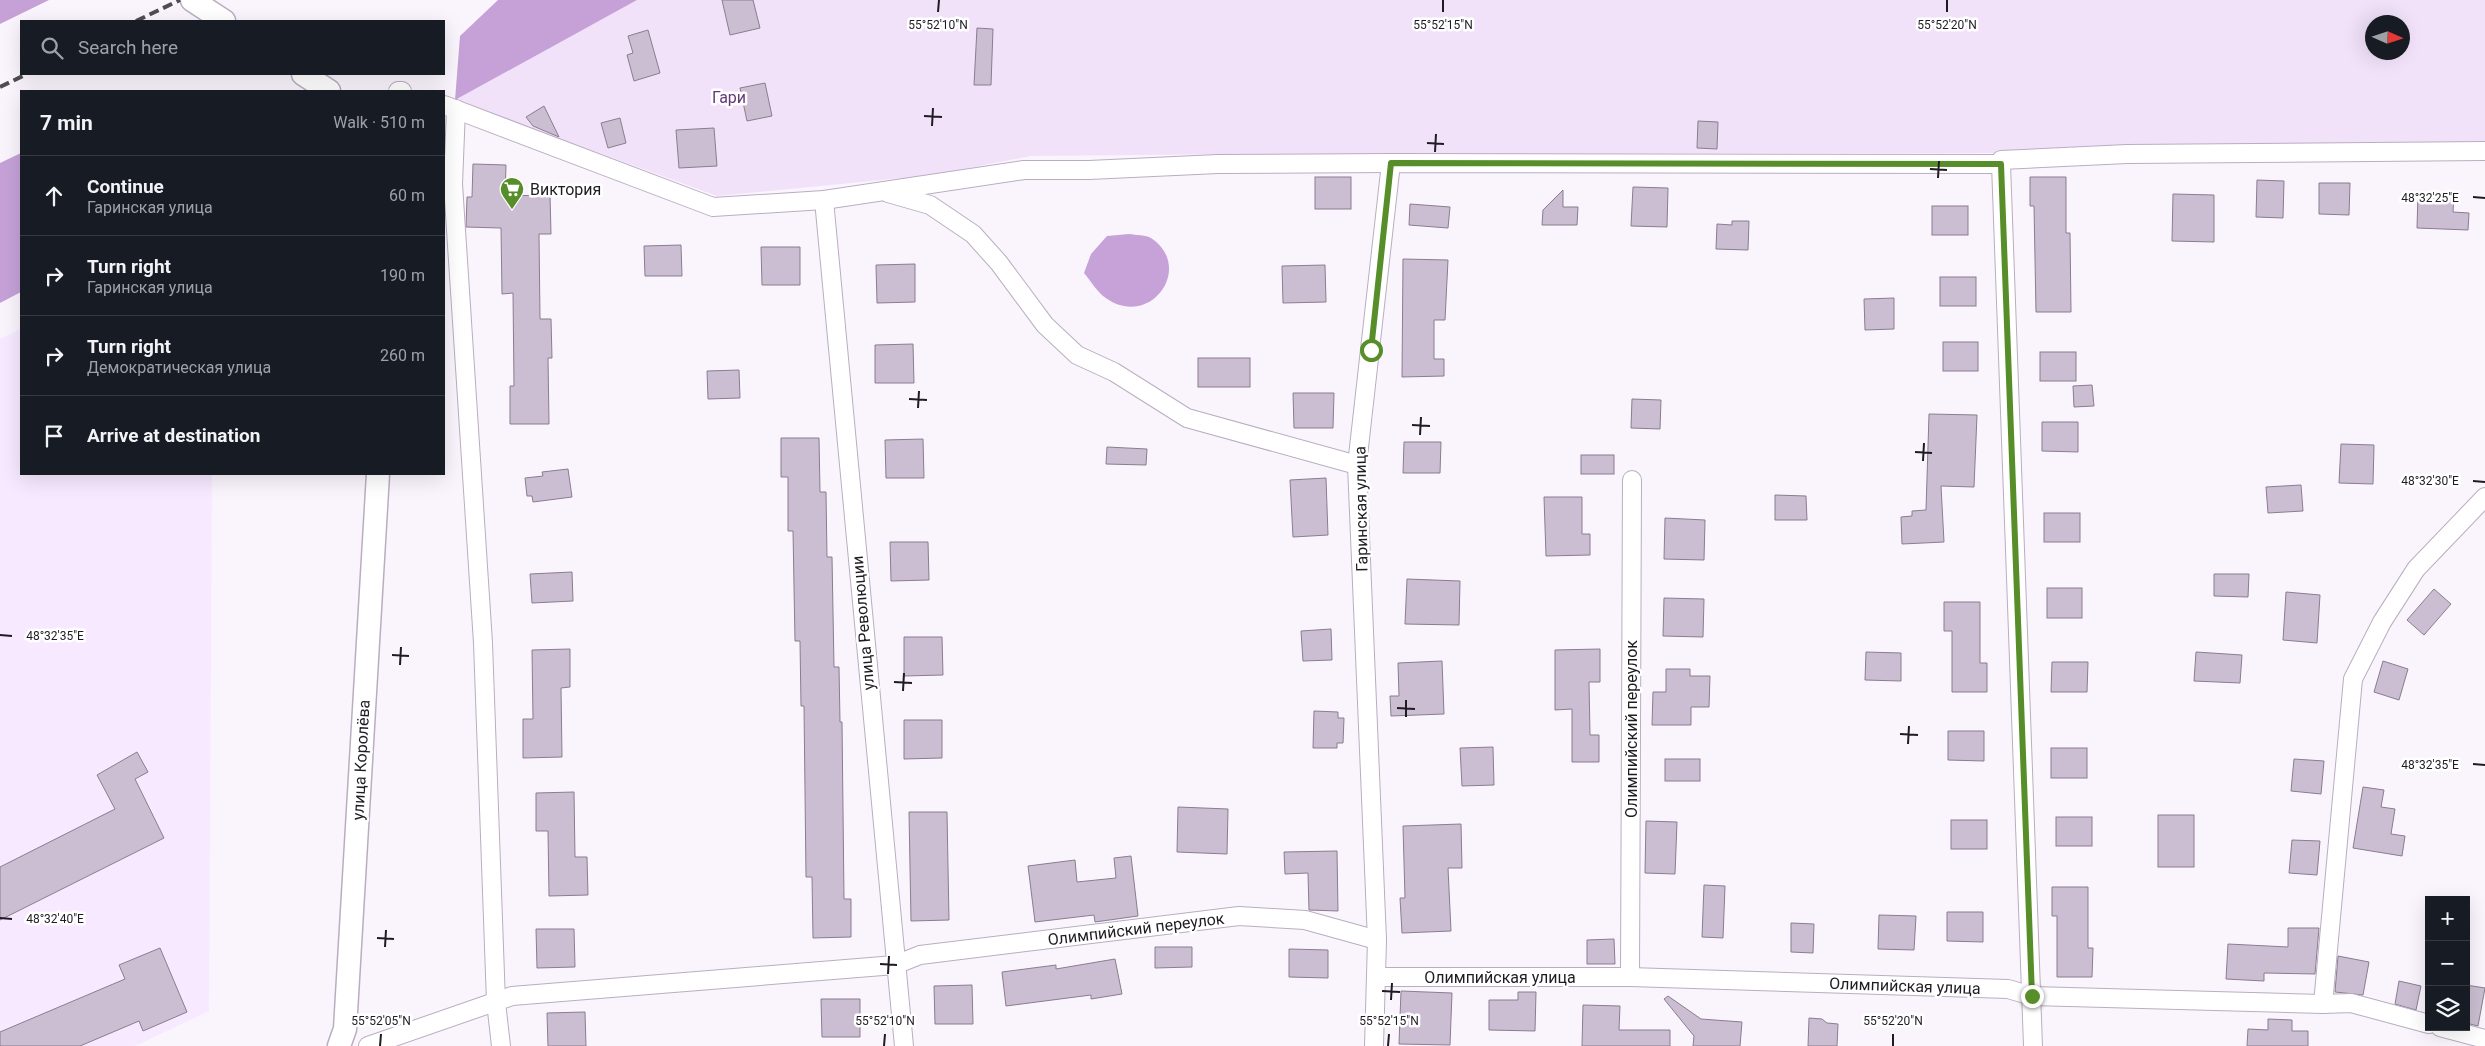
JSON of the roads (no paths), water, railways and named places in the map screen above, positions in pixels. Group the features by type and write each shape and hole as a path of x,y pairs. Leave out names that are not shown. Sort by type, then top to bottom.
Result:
{"street":[{"path":"192,0 222,20"},
{"path":"305,75 327,90"},
{"path":"502,1046 496,1002 483,643 448,184 450,107 713,207 824,200 1024,170 1089,170 1218,164 2001,162 2126,154 2485,150"},
{"path":"2001,162 2033,1046"},
{"name":"Гаринская улица","path":"1374,1046 1378,940 1357,465 1391,163"},
{"path":"883,191 930,205 973,234 999,263 1044,324 1077,355 1114,372 1187,418 1357,465"},
{"name":"улица Революции","path":"824,200 904,1046"},
{"name":"улица Королёва","path":"339,1046 345,1029 378,475"},
{"name":"Олимпийский переулок","path":"1630,977 1632,480"},
{"path":"2323,1004 2353,679 2382,622 2416,569 2485,497"},
{"name":"Олимпийский переулок","path":"368,1046 512,996 895,965 920,955 1239,916 1305,920 1378,940"},
{"name":"Олимпийская улица","path":"1377,976 1630,977 2008,989 2032,996 2323,1004 2351,1003 2425,1023"},
{"path":"2455,1031 2485,1039"}],"railway":[{"path":"138,20 180,0"},
{"path":"0,87 25,75"}],"place":[{"name":"Виктория","path":"512,210"}],"park label":[{"name":"Гари","path":"729,97"}]}
